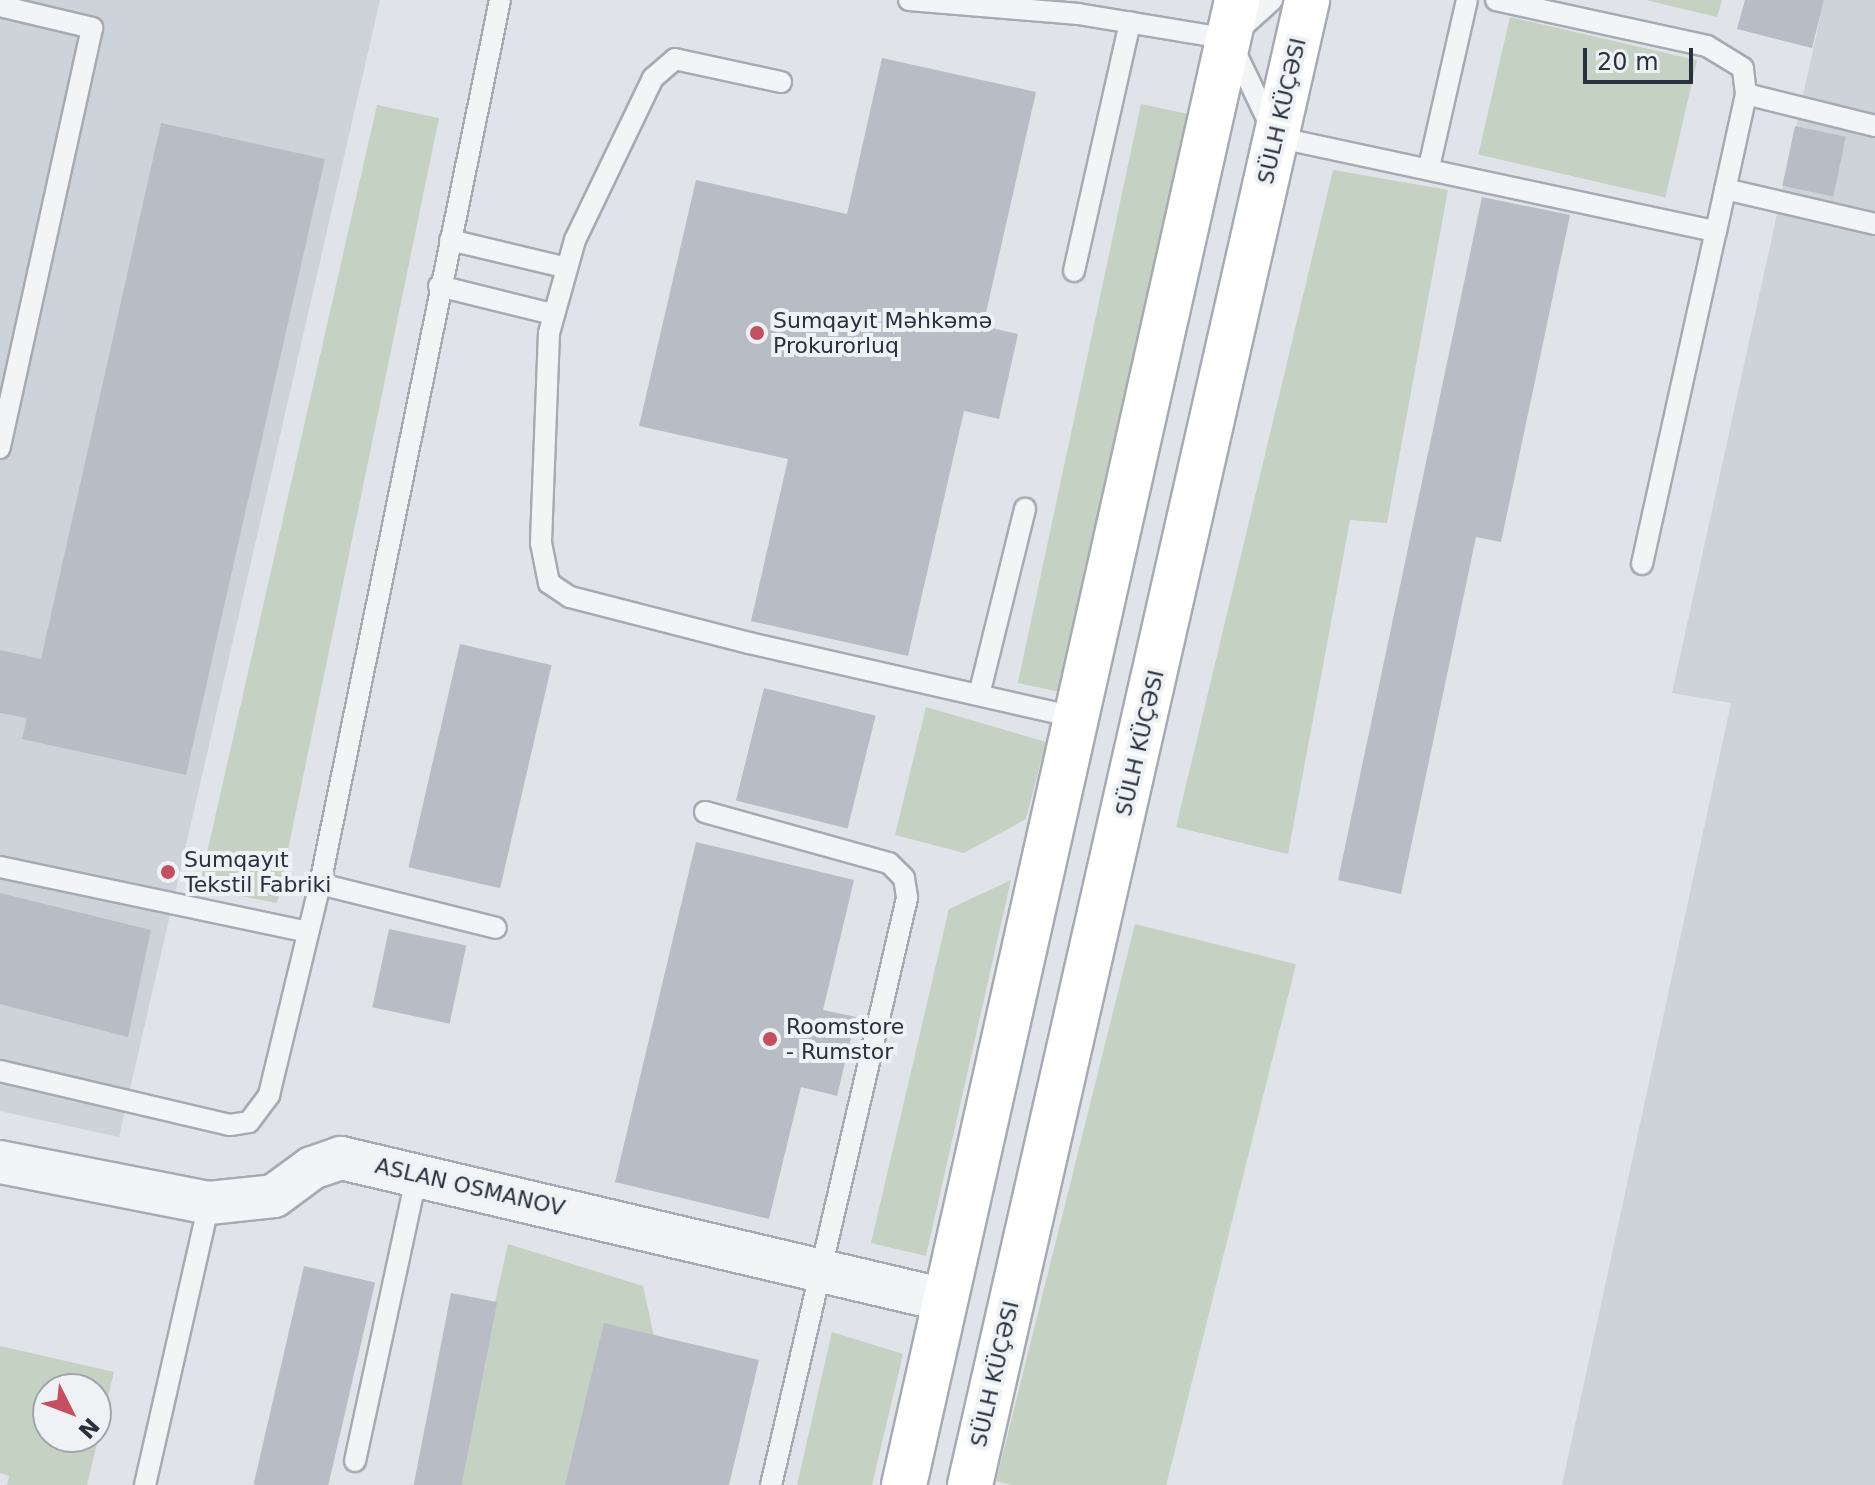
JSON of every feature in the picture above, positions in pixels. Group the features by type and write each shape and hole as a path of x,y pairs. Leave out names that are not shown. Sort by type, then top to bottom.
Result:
{"highway":[{"name":"SÜLH KÜÇƏSI","path":"970,1485 1307,0"},
{"path":"904,1485 1233,20 1295,52"}],"street":[{"name":"ASLAN OSMANOV","path":"0,1162 209,1203 274,1196 312,1168 341,1158 945,1300"}],"lane":[{"path":"0,1071 230,1125 249,1122 269,1095 320,884 439,286 500,0"},
{"path":"909,0 1080,7 1130,22 1233,20 1272,0"},
{"path":"1429,167 1467,0"},
{"path":"1496,0 1707,46 1743,68 1746,94 1642,564"},
{"path":"0,6 92,28 0,448"},
{"path":"1233,20 1276,137 1429,167 1716,231"},
{"path":"1074,271 1130,22"},
{"path":"781,82 675,59 653,78 563,267 552,314 541,543 549,583 600,605 1078,718"},
{"path":"1746,94 1875,126"},
{"path":"1725,189 1875,224"},
{"path":"450,240 563,267"},
{"path":"439,286 552,314"},
{"path":"979,695 1025,509"},
{"path":"705,812 889,863 904,878 907,898 771,1485"},
{"path":"0,867 308,932"},
{"path":"320,884 496,928"},
{"path":"355,1461 417,1174"},
{"path":"145,1485 209,1203"}],"shaded area":[{"name":"Sumqayıt Tekstil Fabriki","path":"0,0 380,0 119,1137 0,1111"},
{"path":"1824,0 1875,0 1875,1485 1562,1485 1731,703 1672,693"}],"green space":[{"path":"1646,0 1722,0 1717,17"},
{"path":"1510,17 1697,60 1665,198 1478,154"},
{"path":"1141,104 1190,114 1067,693 1018,683"},
{"path":"377,105 439,118 277,903 199,888"},
{"path":"1333,170 1448,190 1387,523 1350,520 1288,854 1176,827"},
{"path":"926,707 1046,742 1026,819 964,853 895,835"},
{"path":"1011,880 926,1256 871,1243 949,909"},
{"path":"1135,924 1296,964 1166,1485 1012,1485 996,1481"},
{"path":"508,1244 643,1286 654,1336 565,1485 454,1485"},
{"path":"832,1332 903,1354 872,1485 797,1485"},
{"path":"0,1346 114,1372 112,1380 112,1373 32,1373 32,1453 95,1453 87,1485 7,1485 9,1476 0,1473"}],"building":[{"path":"1745,0 1824,0 1812,48 1737,29"},
{"path":"882,58 1036,92 983,326 1018,334 999,419 964,411 908,656 751,621 788,459 639,426 696,180 847,214"},
{"path":"161,123 325,159 186,775 22,739 27,718 0,713 0,650 41,659"},
{"path":"1795,126 1846,137 1833,196 1782,186"},
{"path":"1482,197 1570,215 1501,542 1476,537 1401,894 1338,880"},
{"path":"460,644 552,665 500,888 408,867"},
{"path":"764,688 876,716 848,828 736,801"},
{"path":"696,842 854,880 823,1010 856,1017 837,1096 801,1087 769,1219 615,1182"},
{"path":"0,893 151,930 128,1037 0,1004"},
{"path":"389,929 466,945 450,1024 372,1007"},
{"path":"304,1266 375,1282 328,1485 254,1484"},
{"path":"451,1293 497,1302 462,1485 414,1485"},
{"path":"604,1323 759,1360 729,1485 565,1485"}],"place":[{"name":"Sumqayıt Məhkəmə Prokurorluq","path":"757,333"},
{"name":"Sumqayıt Tekstil Fabriki","path":"168,872"},
{"name":"Roomstore - Rumstor","path":"770,1039"}]}
